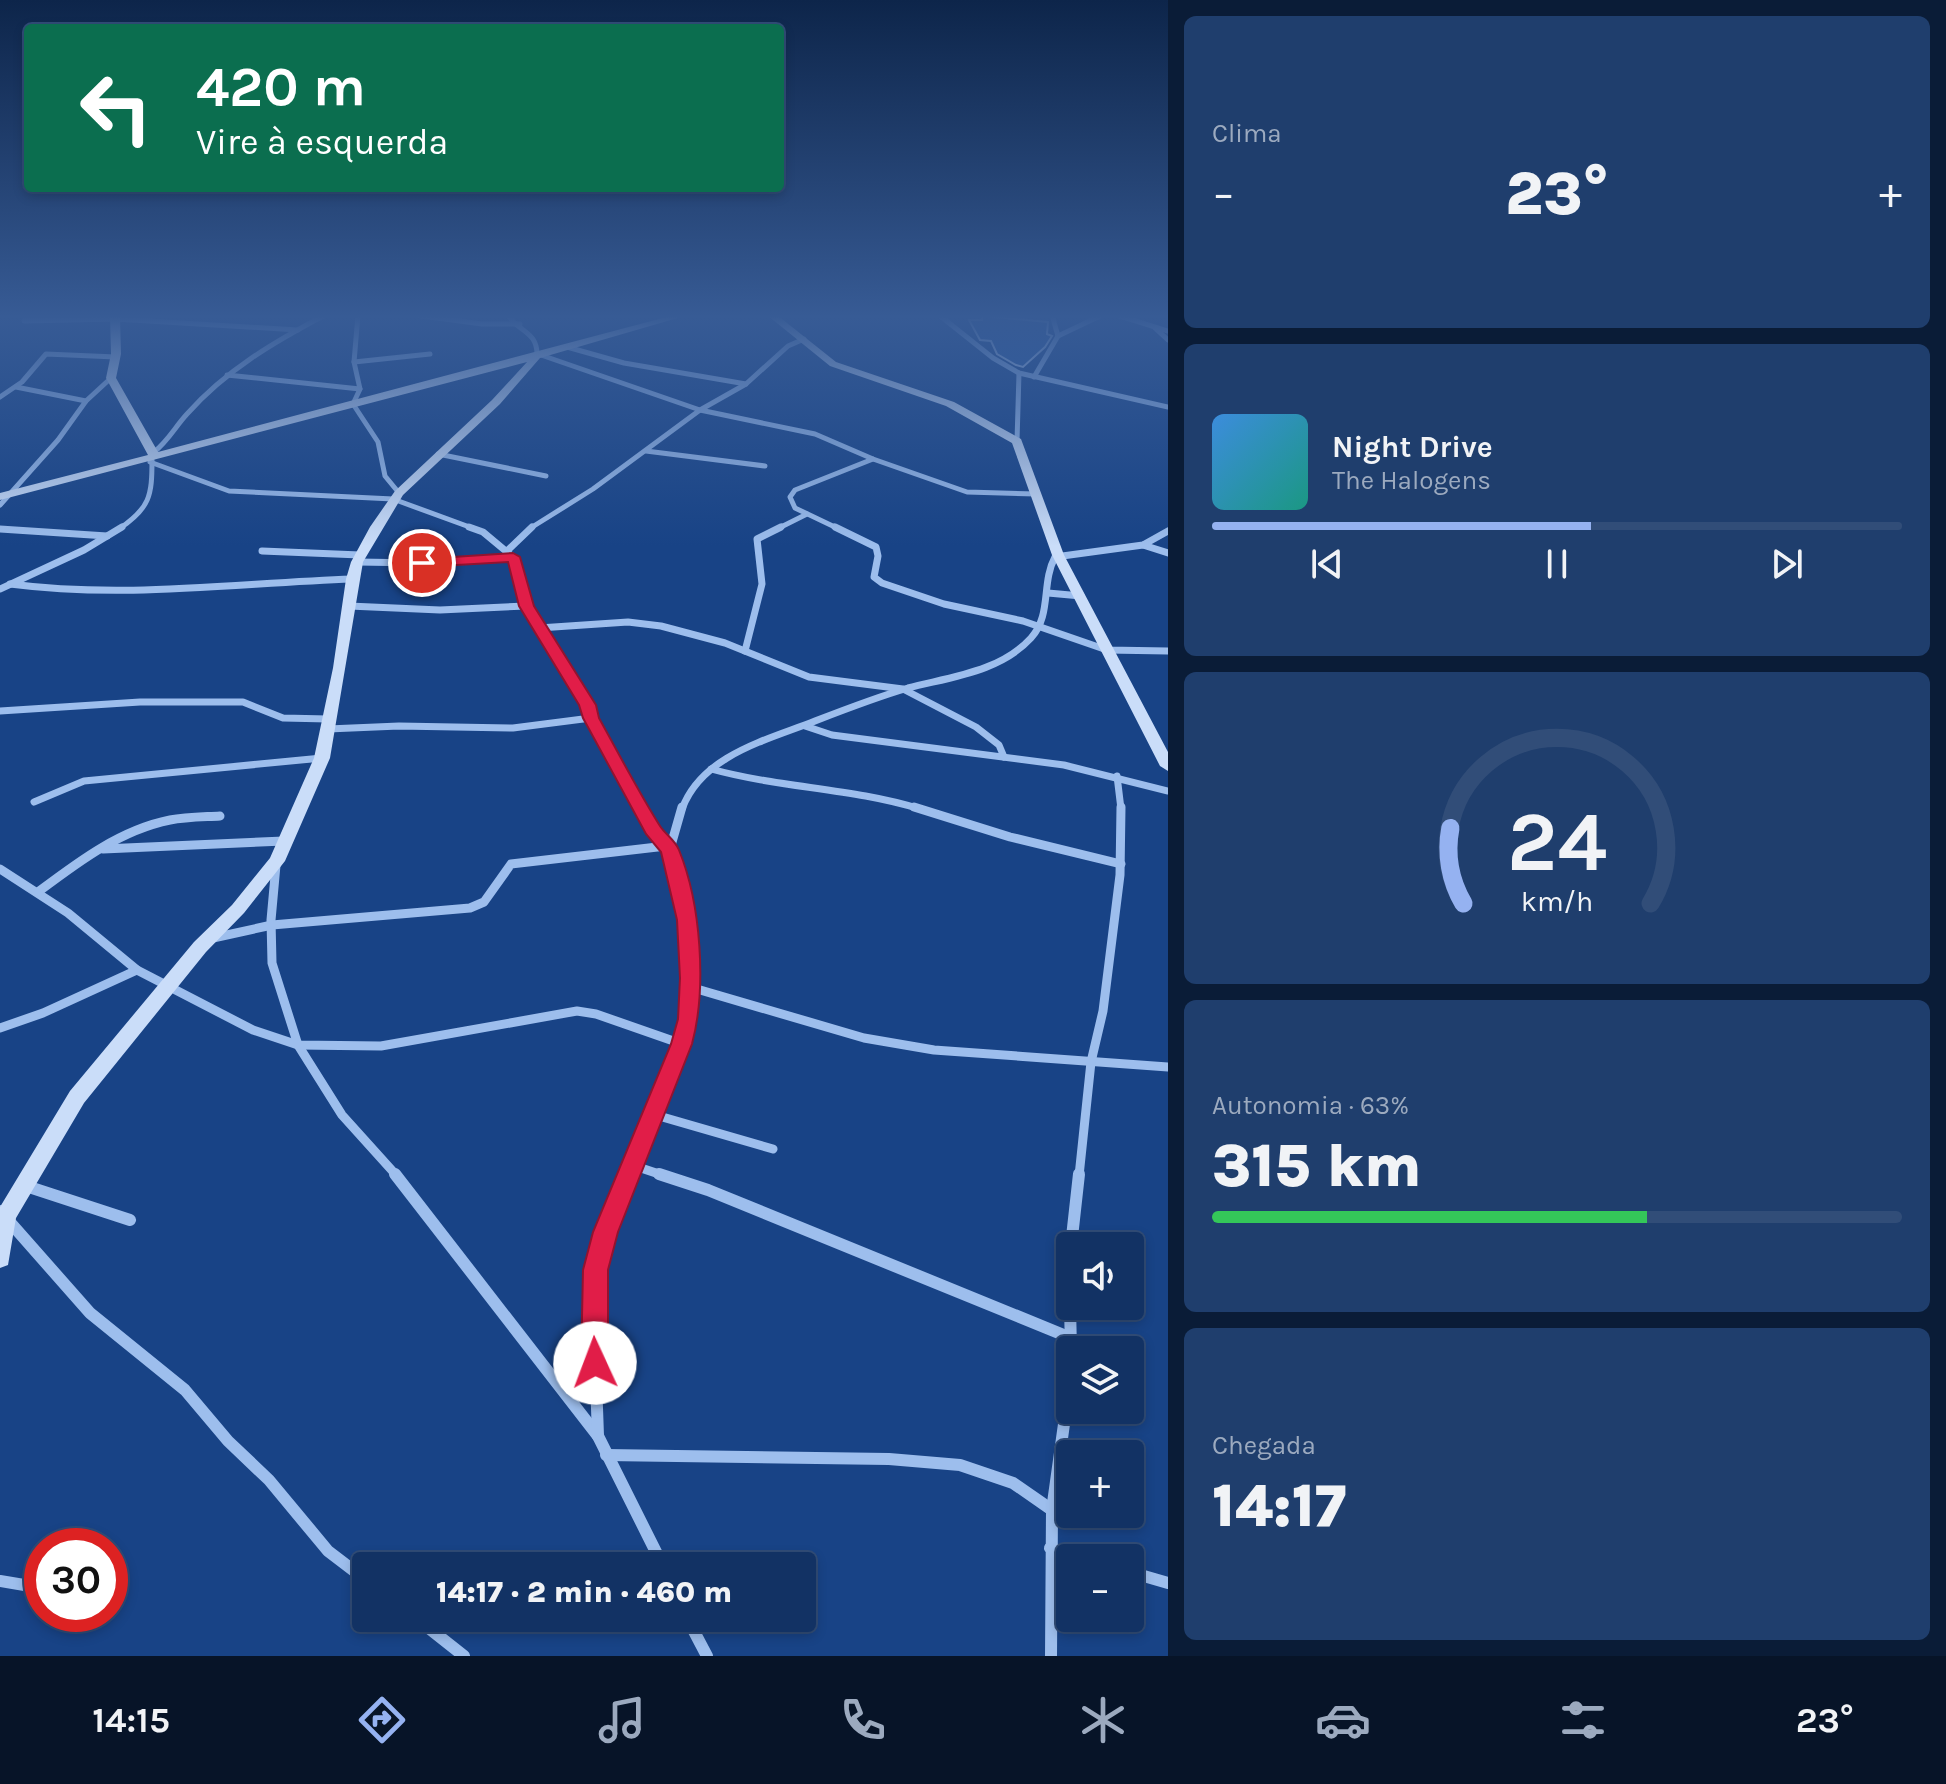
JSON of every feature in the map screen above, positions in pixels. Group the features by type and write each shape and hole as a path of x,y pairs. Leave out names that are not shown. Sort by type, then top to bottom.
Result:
{"street":[{"path":"42,392 86,401"},
{"path":"0,505 4,495 58,440 95,392"},
{"path":"0,589 108,536 133,518 150,497 153,457 117,392"},
{"path":"153,457 186,415 209,392"},
{"path":"353,404 358,392"},
{"path":"4,495 398,392"},
{"path":"505,392 396,496 359,559 352,579 322,758 277,861 272,963 298,1045 342,1115 398,1177 530,1352 598,1436 656,1552"},
{"path":"647,392 700,410 815,434 873,459 974,494 1036,494"},
{"path":"262,551 422,563 511,553 529,529 646,451 700,410 731,392"},
{"path":"916,392 950,404 1017,441"},
{"path":"1018,392 1017,441 1058,555 1168,766"},
{"path":"1102,392 1168,407"},
{"path":"353,404 378,442 385,476 396,496"},
{"path":"646,451 765,466"},
{"path":"438,454 546,476"},
{"path":"153,457 212,488 229,491 396,496 483,532 511,553 526,606 588,705 591,718 655,834 668,848 687,920 688,1019 682,1044 606,1232 595,1270 593,1339 598,1436"},
{"path":"873,459 795,490 790,497 792,504 807,514 876,547 878,556 874,577 882,583 944,604 1041,626 1107,650 1168,651"},
{"path":"745,651 762,584 757,539 807,514"},
{"path":"0,529 108,536"},
{"path":"668,848 689,788 738,751 903,689 997,662 1029,641 1041,626 1050,566 1058,555 1143,545 1168,531"},
{"path":"1143,545 1168,553"},
{"path":"10,584 49,591 113,594 352,579"},
{"path":"1048,593 1081,596"},
{"path":"349,606 440,610 526,606"},
{"path":"539,628 628,622 650,625 694,633 809,677 903,689 976,727 999,745 1004,757"},
{"path":"0,711 140,702 243,702 254,703 276,717 328,724 513,728 591,718"},
{"path":"804,725 832,735 1004,757 1117,776 1168,791"},
{"path":"34,802 84,781 322,758"},
{"path":"711,769 743,778 864,795 911,806 1010,837 1121,864"},
{"path":"1073,1232 1091,1062 1103,1011 1121,864 1123,820 1117,776"},
{"path":"38,892 98,850 163,822 220,816"},
{"path":"98,850 284,841"},
{"path":"209,939 272,925 470,908 484,902 511,864 668,848"},
{"path":"0,1258 3,1214 26,1186 77,1097 277,861"},
{"path":"0,869 38,892 137,970 253,1030 298,1045 381,1046 577,1011 596,1014 682,1044"},
{"path":"0,1028 43,1013 137,970"},
{"path":"690,987 864,1038 934,1050 1168,1067"},
{"path":"652,1114 773,1149"},
{"path":"632,1165 708,1190 1056,1338"},
{"path":"26,1186 130,1220"},
{"path":"3,1214 90,1313 185,1390 228,1441 269,1480 328,1551 352,1569"},
{"path":"1051,1656 1052,1510 1064,1424"},
{"path":"606,1455 889,1459 960,1465 1013,1483 1052,1510"},
{"path":"1050,1548 1056,1550"},
{"path":"1144,1576 1168,1583"},
{"path":"0,1581 24,1585"},
{"path":"434,1632 464,1656"},
{"path":"694,1632 707,1656"}],"route":[{"path":"422,563 513,557 526,606 588,705 591,718 655,834 670,849 687,920 690,978 688,1019 682,1044 606,1232 595,1270 595,1363"}]}
